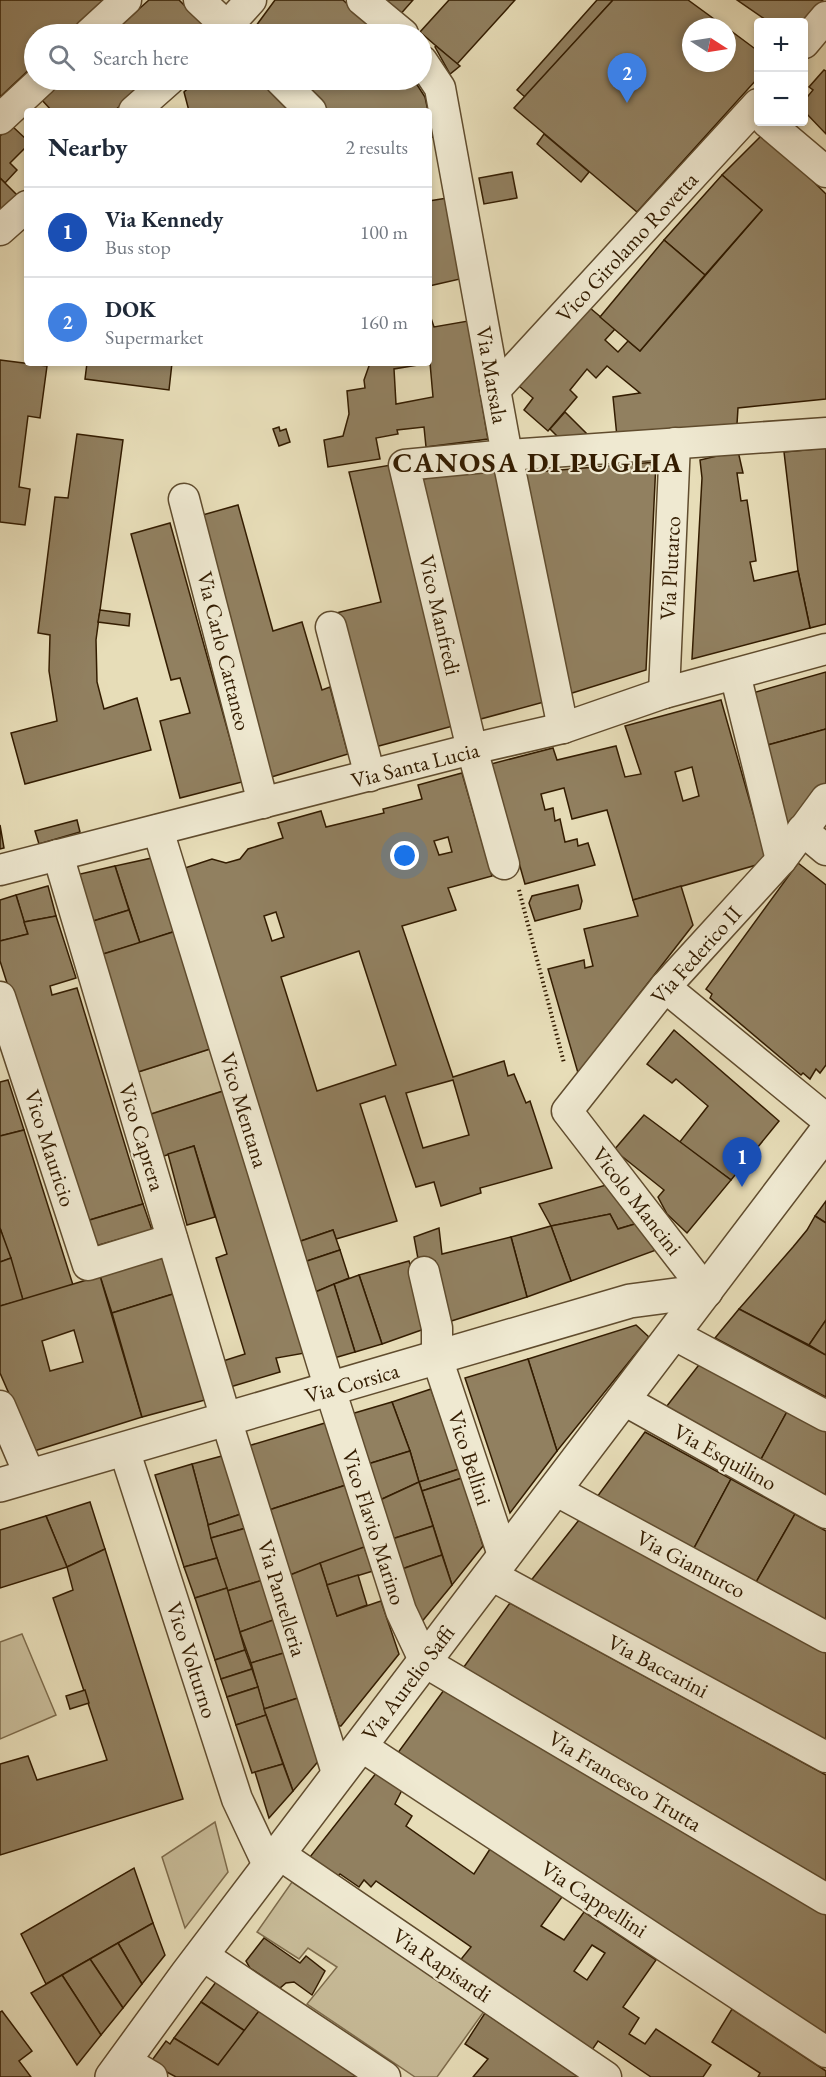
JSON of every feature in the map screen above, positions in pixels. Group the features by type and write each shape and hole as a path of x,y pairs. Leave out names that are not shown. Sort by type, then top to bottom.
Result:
{"street":[{"path":"100,24 126,0"},
{"path":"199,0 220,24"},
{"path":"233,24 251,0"},
{"path":"362,0 391,24"},
{"path":"808,38 826,17"},
{"name":"Via Marsala","path":"432,76 440,88 507,454 563,728"},
{"path":"0,119 31,90"},
{"path":"137,108 158,90"},
{"path":"290,90 308,108"},
{"name":"Vico Girolamo Rovetta","path":"495,390 754,118"},
{"path":"774,126 826,172"},
{"path":"0,230 24,209"},
{"path":"507,454 826,433"},
{"name":"Via Plutarco","path":"664,693 675,443"},
{"name":"Vico Manfredi","path":"504,864 472,750 404,465 507,454"},
{"name":"Via Carlo Cattaneo","path":"184,499 263,804"},
{"path":"331,627 370,776"},
{"name":"Via Santa Lucia","path":"0,870 563,728 664,693 826,649"},
{"path":"735,674 782,860"},
{"name":"Via Federico II","path":"571,1106 665,987 782,860 826,799"},
{"name":"Vico Mentana","path":"158,830 330,1389"},
{"path":"802,831 826,850"},
{"name":"Vico Caprera","path":"58,855 226,1419"},
{"path":"665,987 826,1119"},
{"name":"Vico Mauricio","path":"0,997 11,1068 88,1265 172,1239"},
{"name":"Vicolo Mancini","path":"571,1106 706,1291"},
{"name":"Via Aurelio Saffi","path":"117,2068 826,1132"},
{"name":"Vico Bellini","path":"424,1272 436,1328 437,1358 497,1567"},
{"name":"Via Corsica","path":"15,1481 630,1301 706,1291"},
{"path":"673,1334 826,1416"},
{"name":"Vico Flavio Marino","path":"330,1389 401,1611 425,1662"},
{"name":"Via Esquilino","path":"624,1400 826,1513"},
{"path":"0,1406 15,1481"},
{"name":"Via Pantelleria","path":"226,1419 338,1776"},
{"name":"Vico Volturno","path":"124,1449 237,1799 274,1861"},
{"name":"Via Gianturco","path":"555,1490 826,1637"},
{"name":"Via Baccarini","path":"497,1567 826,1757"},
{"name":"Via Francesco Trutta","path":"425,1662 826,1899"},
{"name":"Via Cappellini","path":"361,1746 826,2052"},
{"name":"Via Rapisardi","path":"274,1861 606,2077"},
{"path":"202,1955 385,2077"},
{"path":"117,2068 153,2077"}],"path":[{"path":"504,864 517,883 566,1070 571,1106"}],"shaded area":[{"path":"210,1049 223,1091 148,1115 135,1073"},
{"path":"22,1634 56,1715 0,1739 0,1642"},
{"path":"215,1822 228,1872 185,1928 162,1857"},
{"path":"292,1882 485,2010 437,2077 415,2077 307,2004 337,1967 308,1948 299,1959 257,1932"}],"building":[{"path":"0,0 106,0 79,24 24,24 24,74 0,97"},
{"path":"149,0 179,0 203,24 122,24"},
{"path":"275,0 343,0 368,24 257,24"},
{"path":"378,0 413,0 398,17"},
{"path":"449,0 515,0 457,64 432,42 432,24 427,24"},
{"path":"597,0 613,0 525,97 517,90"},
{"path":"613,0 688,0 713,18 682,18 682,72 736,72 736,35 754,48 754,82 637,212 514,108"},
{"path":"737,0 823,0 808,18 763,18"},
{"path":"435,47 460,66 450,74"},
{"path":"824,70 826,71 826,134 808,115 808,96 813,90 809,87"},
{"path":"51,90 138,90 117,108 49,108 41,99"},
{"path":"186,90 270,90 288,107 188,108 184,92"},
{"path":"309,90 420,90 427,108 326,108"},
{"path":"12,126 24,137 24,149 10,163 17,170 5,183 0,178 0,136"},
{"path":"764,133 826,194 826,399 738,408 737,424 617,437 613,397 640,393 607,366 596,378 587,369 570,390 577,397 548,431 524,410 533,398 519,386 590,308 615,329 605,340 618,352 628,341 640,351 762,210 722,175"},
{"path":"544,134 589,172 581,182 537,144"},
{"path":"512,172 517,198 484,204 479,178"},
{"path":"722,175 762,210 705,275 664,240"},
{"path":"0,178 18,196 0,215"},
{"path":"447,198 460,279 432,285 432,200"},
{"path":"664,240 705,275 640,351 600,317"},
{"path":"432,321 434,327 468,321 488,439 426,447 424,427 397,430 398,434 376,438 380,459 328,467 324,440 343,436 349,414 347,391 365,388 364,380 369,366 412,366 394,369 396,404 433,397 430,366"},
{"path":"0,360 24,363 24,366 47,366 40,418 28,416 19,487 30,489 25,525 0,522"},
{"path":"87,366 172,366 169,390 85,379"},
{"path":"565,412 592,439 563,442 550,429"},
{"path":"279,427 280,431 286,429 290,442 279,446 273,429"},
{"path":"77,434 123,440 96,640 97,682 104,709 137,698 151,750 25,784 11,733 57,721 49,671 50,635 38,633 55,497 68,498"},
{"path":"826,448 826,624 810,628 798,571 784,452"},
{"path":"738,451 743,473 737,473 741,501 747,500 756,561 750,562 754,581 798,571 810,628 692,659 702,478 700,460"},
{"path":"656,462 646,670 569,694 524,473"},
{"path":"391,465 453,726 375,747 336,613 381,602 349,472"},
{"path":"497,468 544,702 477,720 422,479"},
{"path":"238,505 273,631 302,622 322,690 330,687 348,754 268,778 199,516"},
{"path":"170,523 242,782 180,798 160,721 190,713 180,678 171,680 131,534"},
{"path":"100,610 130,614 129,626 98,622"},
{"path":"826,672 826,729 764,746 749,694"},
{"path":"721,700 767,862 633,900 607,810 572,819 564,788 541,794 545,810 553,808 555,821 560,819 565,842 577,839 578,846 588,843 595,865 525,884 491,764 553,748 557,760 616,746 625,777 641,774 625,726","holes":["692,767 699,796 683,801 675,772"]},
{"path":"826,729 826,784 790,832 764,746"},
{"path":"462,773 492,876 448,888 456,910 402,926 453,1077 504,1061 508,1076 514,1074 526,1103 530,1101 552,1168 480,1188 481,1193 441,1206 434,1182 416,1187 385,1096 360,1104 397,1221 336,1239 333,1230 298,1242 185,868 212,859 226,863 240,859 248,849 283,838 278,823 321,811 326,827 384,813 383,809 422,799 418,785","holes":["448,837 452,852 439,855 434,841","276,912 284,937 272,941 264,916","359,951 396,1065 317,1091 281,977","453,1080 469,1135 423,1148 406,1093"]},
{"path":"77,820 80,832 39,844 35,831"},
{"path":"0,825 4,848 0,849"},
{"path":"152,858 176,931 140,943 115,866"},
{"path":"798,863 826,885 826,1065 820,1073 816,1069 810,1079 803,1073 801,1075 710,998 712,994 706,989"},
{"path":"115,866 129,910 90,922 76,875"},
{"path":"578,885 582,901 580,909 535,921 529,903 532,896"},
{"path":"48,886 56,916 24,922 16,895"},
{"path":"681,886 693,925 578,1073 548,969 584,960 585,968 593,966 584,929 638,916 633,900"},
{"path":"16,895 28,934 0,941 0,900"},
{"path":"129,910 140,943 100,955 90,922"},
{"path":"56,916 76,978 50,986 52,995 77,988 143,1204 83,1222 0,961 0,941 28,934 24,922"},
{"path":"176,931 210,1049 135,1073 100,955"},
{"path":"674,1030 779,1121 731,1180 679,1143 708,1106 676,1079 672,1083 647,1064"},
{"path":"8,1080 24,1130 0,1136 0,1082"},
{"path":"223,1091 305,1353 276,1358 280,1372 230,1387 223,1361 245,1354 216,1258 227,1254 194,1146 161,1157 148,1115"},
{"path":"644,1115 731,1180 687,1233 667,1214 658,1197 664,1190 614,1150"},
{"path":"24,1130 73,1285 23,1300 0,1228 0,1136"},
{"path":"194,1146 215,1217 187,1225 168,1154"},
{"path":"606,1185 638,1223 618,1229 610,1214 551,1226 539,1204"},
{"path":"826,1201 826,1223 815,1216"},
{"path":"143,1204 152,1230 92,1247 83,1222"},
{"path":"610,1214 618,1229 638,1223 659,1249 571,1281 551,1226"},
{"path":"815,1216 826,1223 826,1320 809,1345 739,1309 807,1230"},
{"path":"551,1226 571,1281 527,1297 511,1237"},
{"path":"0,1228 11,1258 0,1262"},
{"path":"439,1228 442,1254 511,1237 527,1297 442,1324 435,1261 419,1264 414,1237"},
{"path":"333,1230 340,1250 304,1262 298,1242"},
{"path":"340,1250 349,1278 313,1293 304,1262"},
{"path":"11,1258 23,1300 0,1306 0,1262"},
{"path":"163,1258 173,1294 112,1313 100,1276"},
{"path":"409,1261 430,1327 382,1344 359,1275"},
{"path":"359,1275 382,1344 355,1352 334,1284"},
{"path":"100,1276 142,1417 34,1451 0,1373 0,1306","holes":["74,1330 83,1362 50,1371 42,1341"]},
{"path":"334,1284 355,1352 334,1358 313,1293"},
{"path":"173,1294 205,1400 142,1417 112,1313"},
{"path":"739,1309 826,1355 826,1397 715,1338"},
{"path":"826,1320 826,1355 809,1345"},
{"path":"636,1325 649,1337 557,1451 528,1359"},
{"path":"528,1359 557,1451 510,1513 465,1378"},
{"path":"702,1361 789,1408 759,1463 663,1411"},
{"path":"431,1389 459,1469 419,1482 392,1402"},
{"path":"392,1402 410,1451 368,1464 351,1414"},
{"path":"789,1408 826,1428 826,1500 759,1463"},
{"path":"325,1423 346,1485 269,1510 248,1446"},
{"path":"645,1432 731,1479 693,1550 597,1497"},
{"path":"410,1451 419,1482 380,1500 368,1464"},
{"path":"222,1456 241,1514 208,1525 192,1464"},
{"path":"192,1464 217,1558 184,1567 155,1475"},
{"path":"459,1469 462,1478 422,1491 419,1482"},
{"path":"462,1478 483,1546 452,1585 422,1491"},
{"path":"731,1479 795,1514 755,1584 693,1550"},
{"path":"419,1482 433,1526 392,1539 380,1500"},
{"path":"346,1485 368,1547 290,1575 269,1510"},
{"path":"90,1502 105,1549 67,1567 46,1516"},
{"path":"241,1514 246,1528 211,1538 208,1525"},
{"path":"795,1514 826,1531 826,1623 755,1584"},
{"path":"46,1516 67,1567 0,1588 0,1530"},
{"path":"579,1520 826,1652 826,1742 529,1583"},
{"path":"433,1526 442,1555 402,1569 392,1539"},
{"path":"246,1528 263,1580 227,1591 211,1538"},
{"path":"364,1547 373,1571 327,1585 320,1563"},
{"path":"105,1549 183,1799 0,1855 0,1764 28,1756 37,1780 107,1760 53,1598 73,1590 67,1567"},
{"path":"442,1555 452,1585 420,1624 402,1569"},
{"path":"217,1558 227,1588 195,1598 184,1567"},
{"path":"320,1563 337,1616 381,1601 399,1654 341,1726 339,1726 290,1575"},
{"path":"358,1575 367,1605 337,1616 327,1585"},
{"path":"263,1580 276,1619 240,1632 227,1591"},
{"path":"227,1588 245,1650 215,1660 195,1598"},
{"path":"510,1603 826,1775 826,1882 461,1671"},
{"path":"276,1619 287,1652 251,1663 240,1632"},
{"path":"245,1650 252,1669 221,1679 215,1660"},
{"path":"287,1652 301,1697 264,1709 251,1663"},
{"path":"252,1669 258,1687 227,1697 221,1679"},
{"path":"258,1687 266,1715 236,1725 227,1697"},
{"path":"85,1690 89,1703 70,1709 66,1696"},
{"path":"444,1690 826,1915 826,2038 397,1754"},
{"path":"301,1697 321,1758 293,1791 264,1709"},
{"path":"266,1715 283,1764 252,1773 236,1725"},
{"path":"283,1764 293,1791 269,1818 255,1772"},
{"path":"377,1772 402,1790 395,1804 412,1816 406,1826 474,1874 490,1849 562,1897 541,1926 564,1940 584,1912 656,1960 623,2007 639,2018 629,2034 645,2044 656,2029 711,2065 703,2077 651,2077 598,2041 590,2053 458,1963 471,1947 376,1881 371,1887 364,1880 359,1887 340,1874 334,1881 306,1862","holes":["592,1945 605,1953 587,1980 574,1971"]},
{"path":"134,1868 153,1923 46,1984 21,1934"},
{"path":"153,1923 165,1955 142,1984 118,1943"},
{"path":"264,1938 300,1963 306,1956 325,1971 312,1995 294,1982 286,1983 280,1988 250,1968 246,1961"},
{"path":"118,1943 142,1984 123,2008 90,1959"},
{"path":"90,1959 123,2008 101,2035 62,1975"},
{"path":"62,1975 101,2035 77,2065 31,1993"},
{"path":"219,1978 262,2007 245,2031 201,2002"},
{"path":"201,2002 245,2031 218,2065 174,2038"},
{"path":"262,2007 365,2077 176,2077 150,2063 166,2041 170,2044 174,2038 218,2065"},
{"path":"732,2009 826,2071 826,2077 758,2077 760,2073 712,2042"},
{"path":"2,2011 32,2051 19,2061 31,2077 0,2077 0,2012"},
{"path":"485,2013 579,2077 473,2077 488,2059 465,2044"}],"place":[{"name":"DOK","path":"627,103"},
{"name":"Via Kennedy","path":"742,1187"}],"district":[{"name":"CANOSA DI PUGLIA","path":"538,462"}]}
